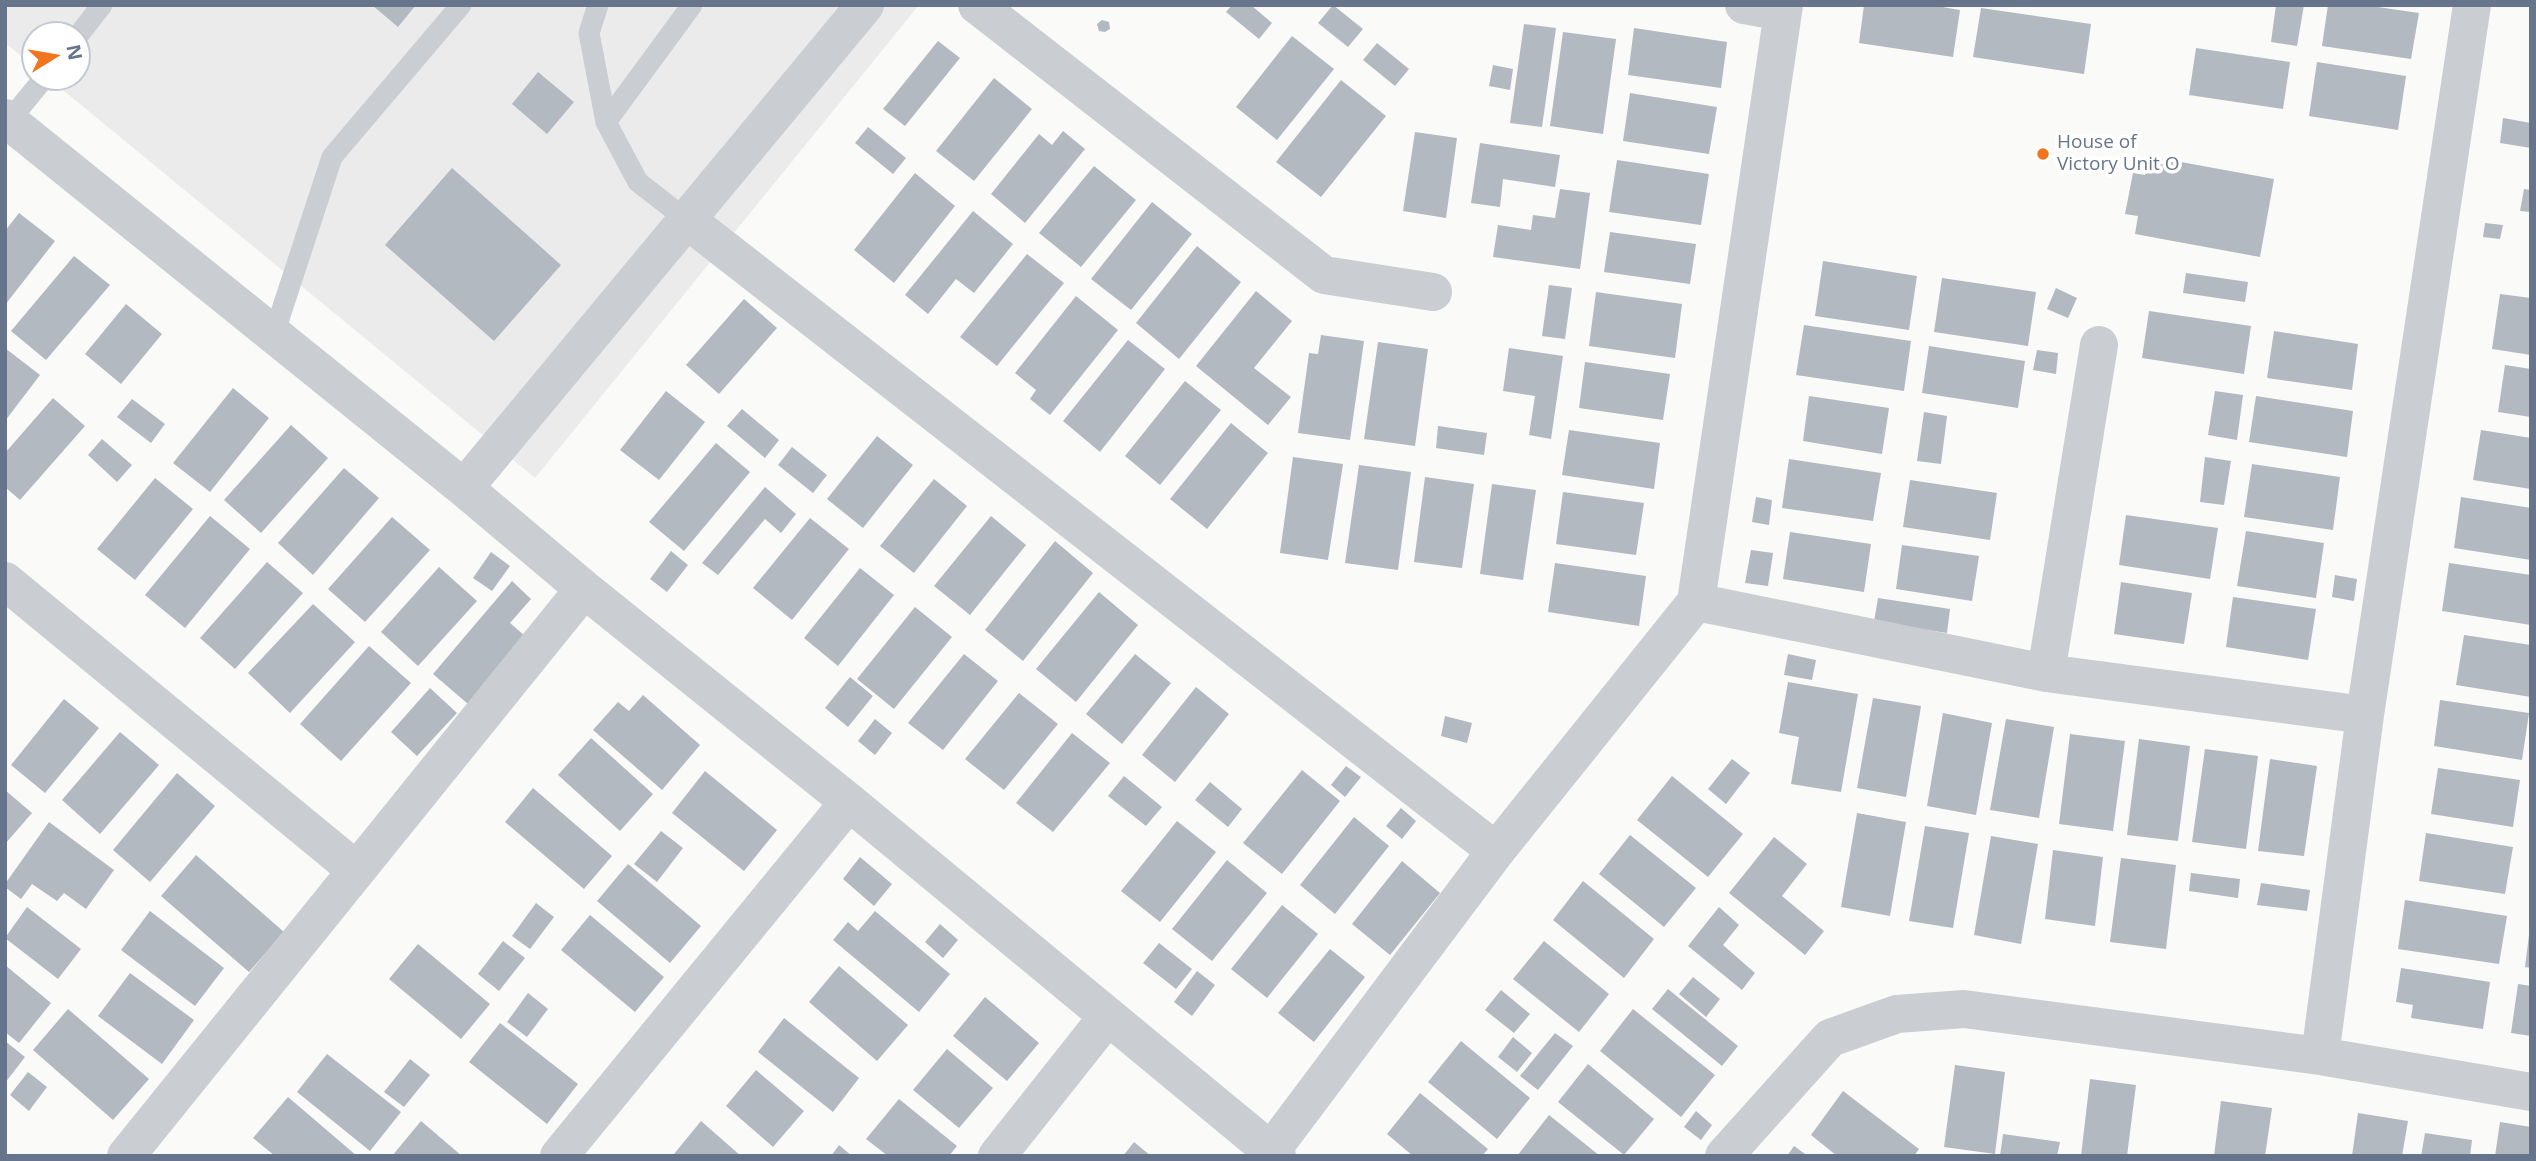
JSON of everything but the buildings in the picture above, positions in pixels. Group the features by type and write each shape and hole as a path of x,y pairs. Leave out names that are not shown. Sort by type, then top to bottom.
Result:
{"street":[{"path":"464,488 865,5"},
{"path":"977,5 1324,275 1433,292"},
{"path":"7,120 464,488 1274,1153 1496,851 1696,602 1783,9 1744,5"},
{"path":"2320,1056 2365,715 2472,5"},
{"path":"687,220 1496,851"},
{"path":"2046,673 2099,345"},
{"path":"5,581 356,870"},
{"path":"126,1156 584,589"},
{"path":"1696,602 2046,673 2365,715"},
{"path":"559,1156 849,802"},
{"path":"1724,1156 1830,1038 1897,1014 1964,1009 2320,1056 2531,1092"},
{"path":"998,1156 1108,1016"}],"lane":[{"path":"90,21 102,5"},
{"path":"274,334 332,157 461,5"},
{"path":"598,5 589,33 606,122 638,182 687,220"},
{"path":"606,122 692,5"},
{"path":"7,120 33,91"}],"shaded area":[{"path":"5,5 919,5 535,478 64,91 91,91 91,21 21,21 21,56 5,43"}],"place":[{"name":"House of Victory Unit O","path":"2043,154"}]}
